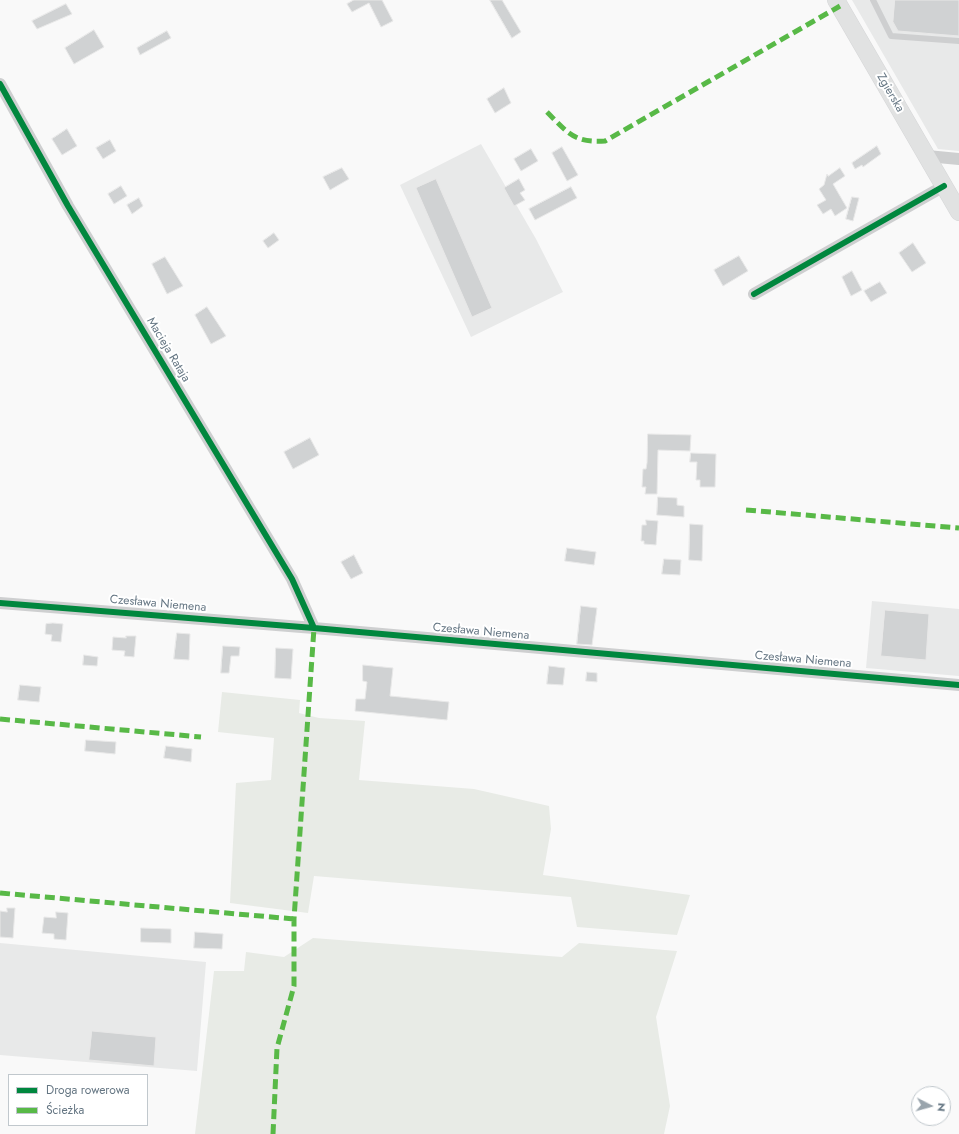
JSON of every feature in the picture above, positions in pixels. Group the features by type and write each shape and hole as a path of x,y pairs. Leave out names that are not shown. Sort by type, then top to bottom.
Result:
{"main road":[{"name":"Zgierska","path":"836,0 959,212"}],"street":[{"name":"Macieja Rataja","path":"0,84 72,213 292,579 314,628"},
{"path":"927,156 959,159"},
{"path":"754,294 944,186"},
{"name":"Czesława Niemena","path":"0,603 314,628 959,685"}],"lane":[{"path":"874,0 891,36 959,41"}],"shaded area":[{"path":"852,0 959,0 959,151 938,149"},
{"path":"481,144 536,239 563,292 471,337 400,185"},
{"path":"872,601 959,609 959,676 866,668"},
{"path":"222,692 300,700 299,713 319,718 365,721 359,780 474,789 549,806 551,829 543,875 690,895 677,935 577,927 571,897 314,876 308,913 230,903 236,783 271,780 274,738 218,732"},
{"path":"313,938 562,957 579,943 677,951 656,1017 670,1106 664,1134 195,1134 214,971 244,971 246,952 284,957"},
{"path":"0,943 206,962 197,1071 0,1055"}],"building":[{"path":"354,0 382,0 393,21 381,27 369,3 352,12 347,4"},
{"path":"490,0 502,0 521,32 512,38"},
{"path":"895,0 959,0 959,36 898,31 893,22"},
{"path":"66,4 72,14 37,29 32,21"},
{"path":"94,30 104,47 74,64 65,48"},
{"path":"167,31 171,38 140,55 137,48"},
{"path":"504,88 511,103 495,113 487,99"},
{"path":"67,129 77,146 62,155 52,139"},
{"path":"110,140 116,151 103,159 96,148"},
{"path":"877,146 881,154 863,167 862,165 855,169 852,163"},
{"path":"562,147 578,175 567,181 552,153"},
{"path":"531,149 538,161 521,171 514,159"},
{"path":"342,168 349,179 330,190 323,177"},
{"path":"840,168 845,176 833,184 847,208 835,216 831,209 823,214 817,205 826,200 819,189 824,185 827,174 828,176"},
{"path":"436,179 492,308 472,317 416,188"},
{"path":"519,179 525,190 520,193 525,200 514,206 504,188"},
{"path":"121,186 127,196 114,204 108,194"},
{"path":"571,187 577,198 535,220 529,209"},
{"path":"852,197 859,198 853,221 846,219"},
{"path":"139,198 143,206 132,214 127,205"},
{"path":"274,233 279,240 268,248 263,241"},
{"path":"913,243 926,263 912,272 899,253"},
{"path":"739,256 748,271 723,286 714,270"},
{"path":"165,257 183,286 167,294 152,264"},
{"path":"852,271 862,290 851,296 842,277"},
{"path":"880,282 887,293 871,302 864,291"},
{"path":"207,307 226,336 211,344 195,315"},
{"path":"648,434 691,435 690,451 658,450 657,494 645,494 646,487 642,487 643,469 646,469 647,463"},
{"path":"310,438 319,455 293,469 284,452"},
{"path":"691,453 716,454 715,487 700,487 700,480 696,480 697,462 690,462"},
{"path":"658,497 677,498 677,505 684,506 684,517 657,515"},
{"path":"646,520 658,521 656,545 644,544 644,541 641,541 642,525 646,525"},
{"path":"690,524 703,525 702,561 689,560"},
{"path":"567,548 596,552 594,565 565,561"},
{"path":"354,555 363,573 351,579 341,562"},
{"path":"664,559 681,560 680,575 662,574"},
{"path":"581,606 597,608 592,645 577,644"},
{"path":"885,610 929,614 926,660 881,656"},
{"path":"46,624 63,624 61,642 51,641 52,635 45,634"},
{"path":"177,633 190,634 189,660 174,659"},
{"path":"126,636 136,636 134,657 124,656 125,651 112,650 113,637 126,638"},
{"path":"223,646 240,647 239,656 231,656 229,673 221,673"},
{"path":"276,648 293,649 291,679 275,678"},
{"path":"84,655 98,657 97,666 83,665"},
{"path":"363,665 393,668 390,696 449,702 447,720 355,711 356,699 365,699 367,682 363,681"},
{"path":"549,666 565,668 563,685 547,684"},
{"path":"587,672 597,673 597,682 586,681"},
{"path":"20,685 41,687 39,702 18,700"},
{"path":"86,740 116,742 115,754 85,751"},
{"path":"166,746 192,749 191,762 164,758"},
{"path":"7,908 15,908 13,938 0,937 0,911 7,912"},
{"path":"56,912 68,913 66,940 54,939 54,934 42,933 44,917 56,918"},
{"path":"141,928 171,929 171,943 141,942"},
{"path":"195,932 223,934 222,949 194,948"},
{"path":"92,1031 156,1037 154,1066 89,1060"}],"marked path":[{"path":"547,112 572,135 586,140 605,141 840,6"},
{"path":"746,510 959,528"},
{"path":"273,1134 277,1048 294,986 294,919 314,628"},
{"path":"0,719 201,737"},
{"path":"0,893 294,919"}],"cycle path":[{"path":"0,84 68,206 292,579 314,628"},
{"path":"754,294 944,186"},
{"path":"0,603 314,628 959,685"}]}
